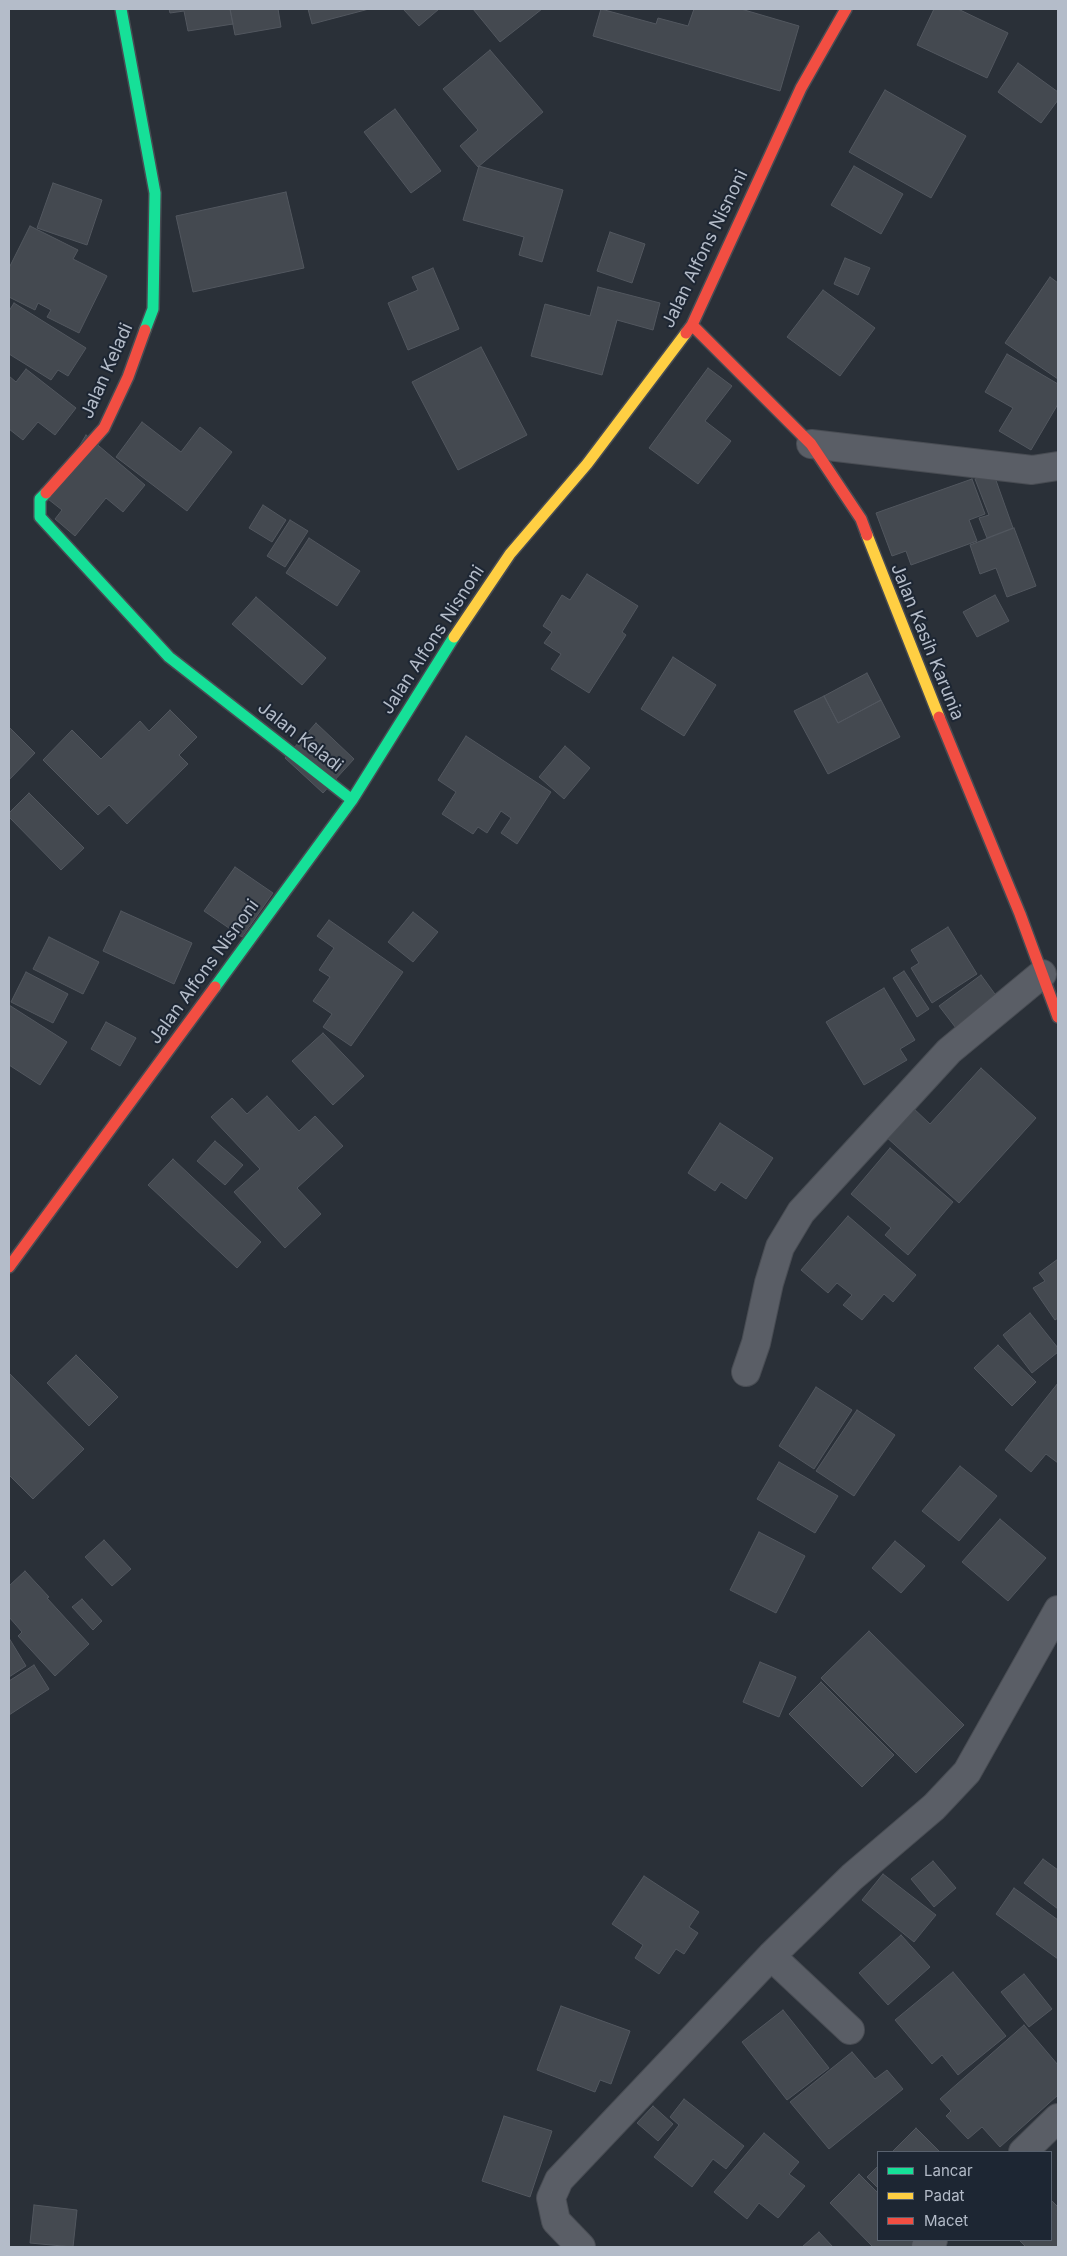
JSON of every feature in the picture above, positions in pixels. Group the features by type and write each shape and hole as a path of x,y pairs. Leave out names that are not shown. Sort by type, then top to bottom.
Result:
{"street":[{"name":"Jalan Keladi","path":"121,9 155,193 153,309 128,377 104,428 40,499 40,518 169,657 352,800"},
{"name":"Jalan Alfons Nisnoni","path":"9,1267 352,800 447,648 510,554 587,464 692,325 801,88 846,9"},
{"name":"Jalan Kasih Karunia","path":"692,325 811,444 861,519 882,579 1020,914 1058,1017"},
{"path":"811,444 1032,470 1058,466"},
{"path":"746,1372 756,1343 769,1282 780,1247 801,1212 949,1051 1042,974"},
{"path":"581,2247 556,2221 551,2198 559,2180 771,1956 852,1877 934,1807 967,1772 1058,1610"},
{"path":"771,1956 850,2030"},
{"path":"1024,2151 1058,2118"}],"building":[{"path":"169,9 230,9 233,24 188,31 184,11 170,13"},
{"path":"230,9 278,9 281,27 235,35"},
{"path":"308,9 369,9 312,24"},
{"path":"403,9 439,9 419,26"},
{"path":"473,9 542,9 500,42"},
{"path":"601,9 656,24 658,18 688,26 694,9 741,9 799,26 780,91 593,36"},
{"path":"934,9 958,9 1008,33 987,78 917,45"},
{"path":"490,50 543,112 478,167 460,146 478,130 443,89"},
{"path":"1018,63 1058,92 1058,100 1041,123 998,92"},
{"path":"885,90 966,136 931,198 849,152"},
{"path":"395,109 441,171 411,193 364,132"},
{"path":"479,166 563,190 542,262 519,255 524,237 463,220"},
{"path":"854,166 903,194 881,234 831,205"},
{"path":"53,183 102,200 87,245 37,228"},
{"path":"286,192 304,268 193,292 176,216"},
{"path":"30,226 78,250 73,259 107,276 79,333 47,317 51,310 38,303 35,310 9,297 9,268"},
{"path":"610,232 645,244 632,283 597,271"},
{"path":"845,258 870,268 858,295 834,284"},
{"path":"433,268 459,329 408,350 388,303 418,290 412,277"},
{"path":"1050,277 1058,283 1058,379 1005,343"},
{"path":"598,287 660,303 653,330 617,320 602,375 531,356 545,304 590,316"},
{"path":"823,290 875,328 840,376 787,337"},
{"path":"14,303 86,348 68,376 58,370 51,380 9,354 9,311"},
{"path":"481,347 527,435 458,470 412,382"},
{"path":"1007,354 1058,384 1058,404 1031,450 999,431 1013,408 985,392"},
{"path":"708,368 732,386 705,421 731,441 698,484 649,448"},
{"path":"26,369 76,408 55,435 38,422 23,440 9,429 9,376 16,382"},
{"path":"142,422 181,452 200,427 232,452 187,511 116,457"},
{"path":"86,435 145,485 123,512 106,498 75,536 55,519 62,510 48,499"},
{"path":"993,472 1013,528 987,538 979,518 989,515 975,479"},
{"path":"972,479 985,514 969,520 977,541 911,565 906,551 892,556 876,513"},
{"path":"263,505 286,520 272,542 249,528"},
{"path":"290,520 308,531 285,567 267,556"},
{"path":"1014,528 1036,586 1007,597 996,568 980,574 970,545"},
{"path":"309,538 360,571 337,606 286,573"},
{"path":"587,574 638,606 622,632 626,635 589,693 551,669 561,654 544,643 552,632 543,626 562,595 570,600"},
{"path":"995,595 1009,621 977,637 963,612"},
{"path":"256,597 326,658 302,685 232,624"},
{"path":"673,657 716,685 684,736 641,709"},
{"path":"867,673 881,700 838,723 824,696"},
{"path":"824,696 838,723 881,700 900,737 828,774 794,711"},
{"path":"170,710 197,737 179,755 188,764 127,824 109,805 98,815 43,760 72,730 101,759 140,721 149,731"},
{"path":"316,723 354,759 323,793 285,758"},
{"path":"9,727 35,753 9,780"},
{"path":"466,736 551,792 517,844 501,833 511,818 501,811 487,833 478,827 473,834 442,814 456,792 438,780"},
{"path":"565,746 590,768 564,799 539,777"},
{"path":"29,793 84,848 61,870 9,817 9,813"},
{"path":"235,867 273,893 242,937 204,911"},
{"path":"121,911 192,943 174,984 103,951"},
{"path":"413,912 438,932 413,962 388,942"},
{"path":"329,920 403,972 351,1046 323,1027 332,1014 313,1001 330,977 319,970 334,948 317,936"},
{"path":"948,927 977,974 932,1003 911,968 919,963 911,950"},
{"path":"49,937 99,962 83,994 33,969"},
{"path":"904,971 929,1009 917,1017 893,978"},
{"path":"26,972 68,994 53,1023 11,1002"},
{"path":"981,975 1000,1001 959,1032 939,1006"},
{"path":"884,988 915,1040 900,1049 907,1060 864,1085 826,1022"},
{"path":"9,1005 67,1042 40,1085 9,1065"},
{"path":"106,1022 136,1038 120,1066 91,1049"},
{"path":"323,1033 364,1076 333,1105 292,1061"},
{"path":"981,1068 1036,1118 959,1203 884,1135 911,1106 930,1124"},
{"path":"267,1096 299,1131 315,1116 343,1146 297,1188 321,1214 285,1248 234,1192 260,1169 211,1117 232,1098 247,1114"},
{"path":"720,1123 773,1158 746,1199 721,1182 715,1191 688,1173"},
{"path":"215,1141 243,1165 225,1185 197,1161"},
{"path":"890,1148 953,1202 908,1255 885,1235 891,1228 851,1194"},
{"path":"173,1159 261,1242 237,1268 148,1185"},
{"path":"848,1216 916,1275 893,1302 884,1294 862,1320 843,1305 852,1295 837,1283 828,1293 801,1270"},
{"path":"1058,1259 1058,1318 1055,1320 1033,1288 1045,1281 1039,1273"},
{"path":"1030,1313 1058,1348 1058,1352 1032,1373 1003,1335"},
{"path":"998,1345 1036,1382 1012,1406 974,1368"},
{"path":"76,1355 118,1397 89,1426 47,1383"},
{"path":"9,1373 84,1449 33,1499 9,1475"},
{"path":"1058,1383 1058,1463 1046,1454 1031,1472 1005,1450"},
{"path":"816,1387 852,1410 814,1469 779,1446"},
{"path":"857,1410 895,1435 854,1496 816,1471"},
{"path":"779,1462 838,1496 815,1533 757,1499"},
{"path":"960,1466 997,1496 959,1541 922,1511"},
{"path":"1000,1519 1046,1558 1008,1601 962,1562"},
{"path":"759,1532 805,1556 776,1613 730,1590"},
{"path":"104,1540 131,1569 112,1586 85,1557"},
{"path":"895,1541 925,1566 901,1593 872,1568"},
{"path":"25,1571 89,1644 55,1676 18,1636 22,1632 9,1617 9,1586"},
{"path":"82,1599 102,1621 93,1630 72,1607"},
{"path":"869,1631 964,1725 916,1773 821,1678"},
{"path":"9,1638 26,1666 9,1677"},
{"path":"760,1662 796,1677 779,1717 743,1702"},
{"path":"34,1665 49,1689 9,1715 9,1681"},
{"path":"821,1682 894,1755 862,1787 789,1714"},
{"path":"1043,1859 1058,1870 1058,1909 1024,1883"},
{"path":"933,1861 956,1888 934,1907 911,1879"},
{"path":"883,1874 936,1915 914,1942 862,1900"},
{"path":"644,1876 699,1912 689,1927 698,1933 684,1954 676,1949 659,1974 635,1958 643,1945 612,1924"},
{"path":"1014,1888 1058,1920 1058,1959 996,1914"},
{"path":"901,1935 930,1967 888,2005 859,1973"},
{"path":"953,1972 1006,2036 958,2075 942,2055 932,2064 895,2020"},
{"path":"1024,1974 1052,2009 1029,2027 1001,1992"},
{"path":"561,2006 630,2031 611,2084 600,2080 595,2092 537,2070"},
{"path":"783,2010 829,2068 787,2100 742,2042"},
{"path":"1024,2025 1058,2065 1058,2095 1000,2147 982,2127 968,2139 946,2116 951,2111 940,2099"},
{"path":"852,2052 875,2079 887,2070 903,2089 829,2149 790,2102"},
{"path":"684,2099 744,2146 726,2169 713,2159 692,2187 654,2157 679,2125 670,2117"},
{"path":"653,2106 673,2124 658,2141 637,2123"},
{"path":"504,2116 552,2131 530,2197 482,2181"},
{"path":"916,2128 939,2151 893,2151"},
{"path":"764,2133 799,2162 789,2174 805,2186 778,2218 759,2203 747,2219 714,2192"},
{"path":"877,2167 877,2187 867,2177"},
{"path":"859,2174 877,2192 877,2241 921,2241 914,2247 873,2247 830,2203"},
{"path":"1052,2201 1058,2207 1058,2247 1026,2247 1020,2241 1052,2241"},
{"path":"34,2205 77,2210 73,2247 30,2243"},
{"path":"819,2232 833,2247 802,2247"}],"traffic: fast":[{"path":"121,9 155,193 153,309 145,330"},
{"path":"46,493 40,499 40,517 169,657 352,800"},
{"path":"215,987 352,800 454,637"}],"traffic: slow":[{"path":"454,637 510,554 587,464 686,333"},
{"path":"867,535 939,717"}],"traffic: jam":[{"path":"686,333 692,325 801,88 846,9"},
{"path":"692,325 811,444 861,519 867,535"},
{"path":"46,493 104,428 128,377 145,330"},
{"path":"939,717 1020,914 1058,1017"},
{"path":"9,1267 215,987"}]}
